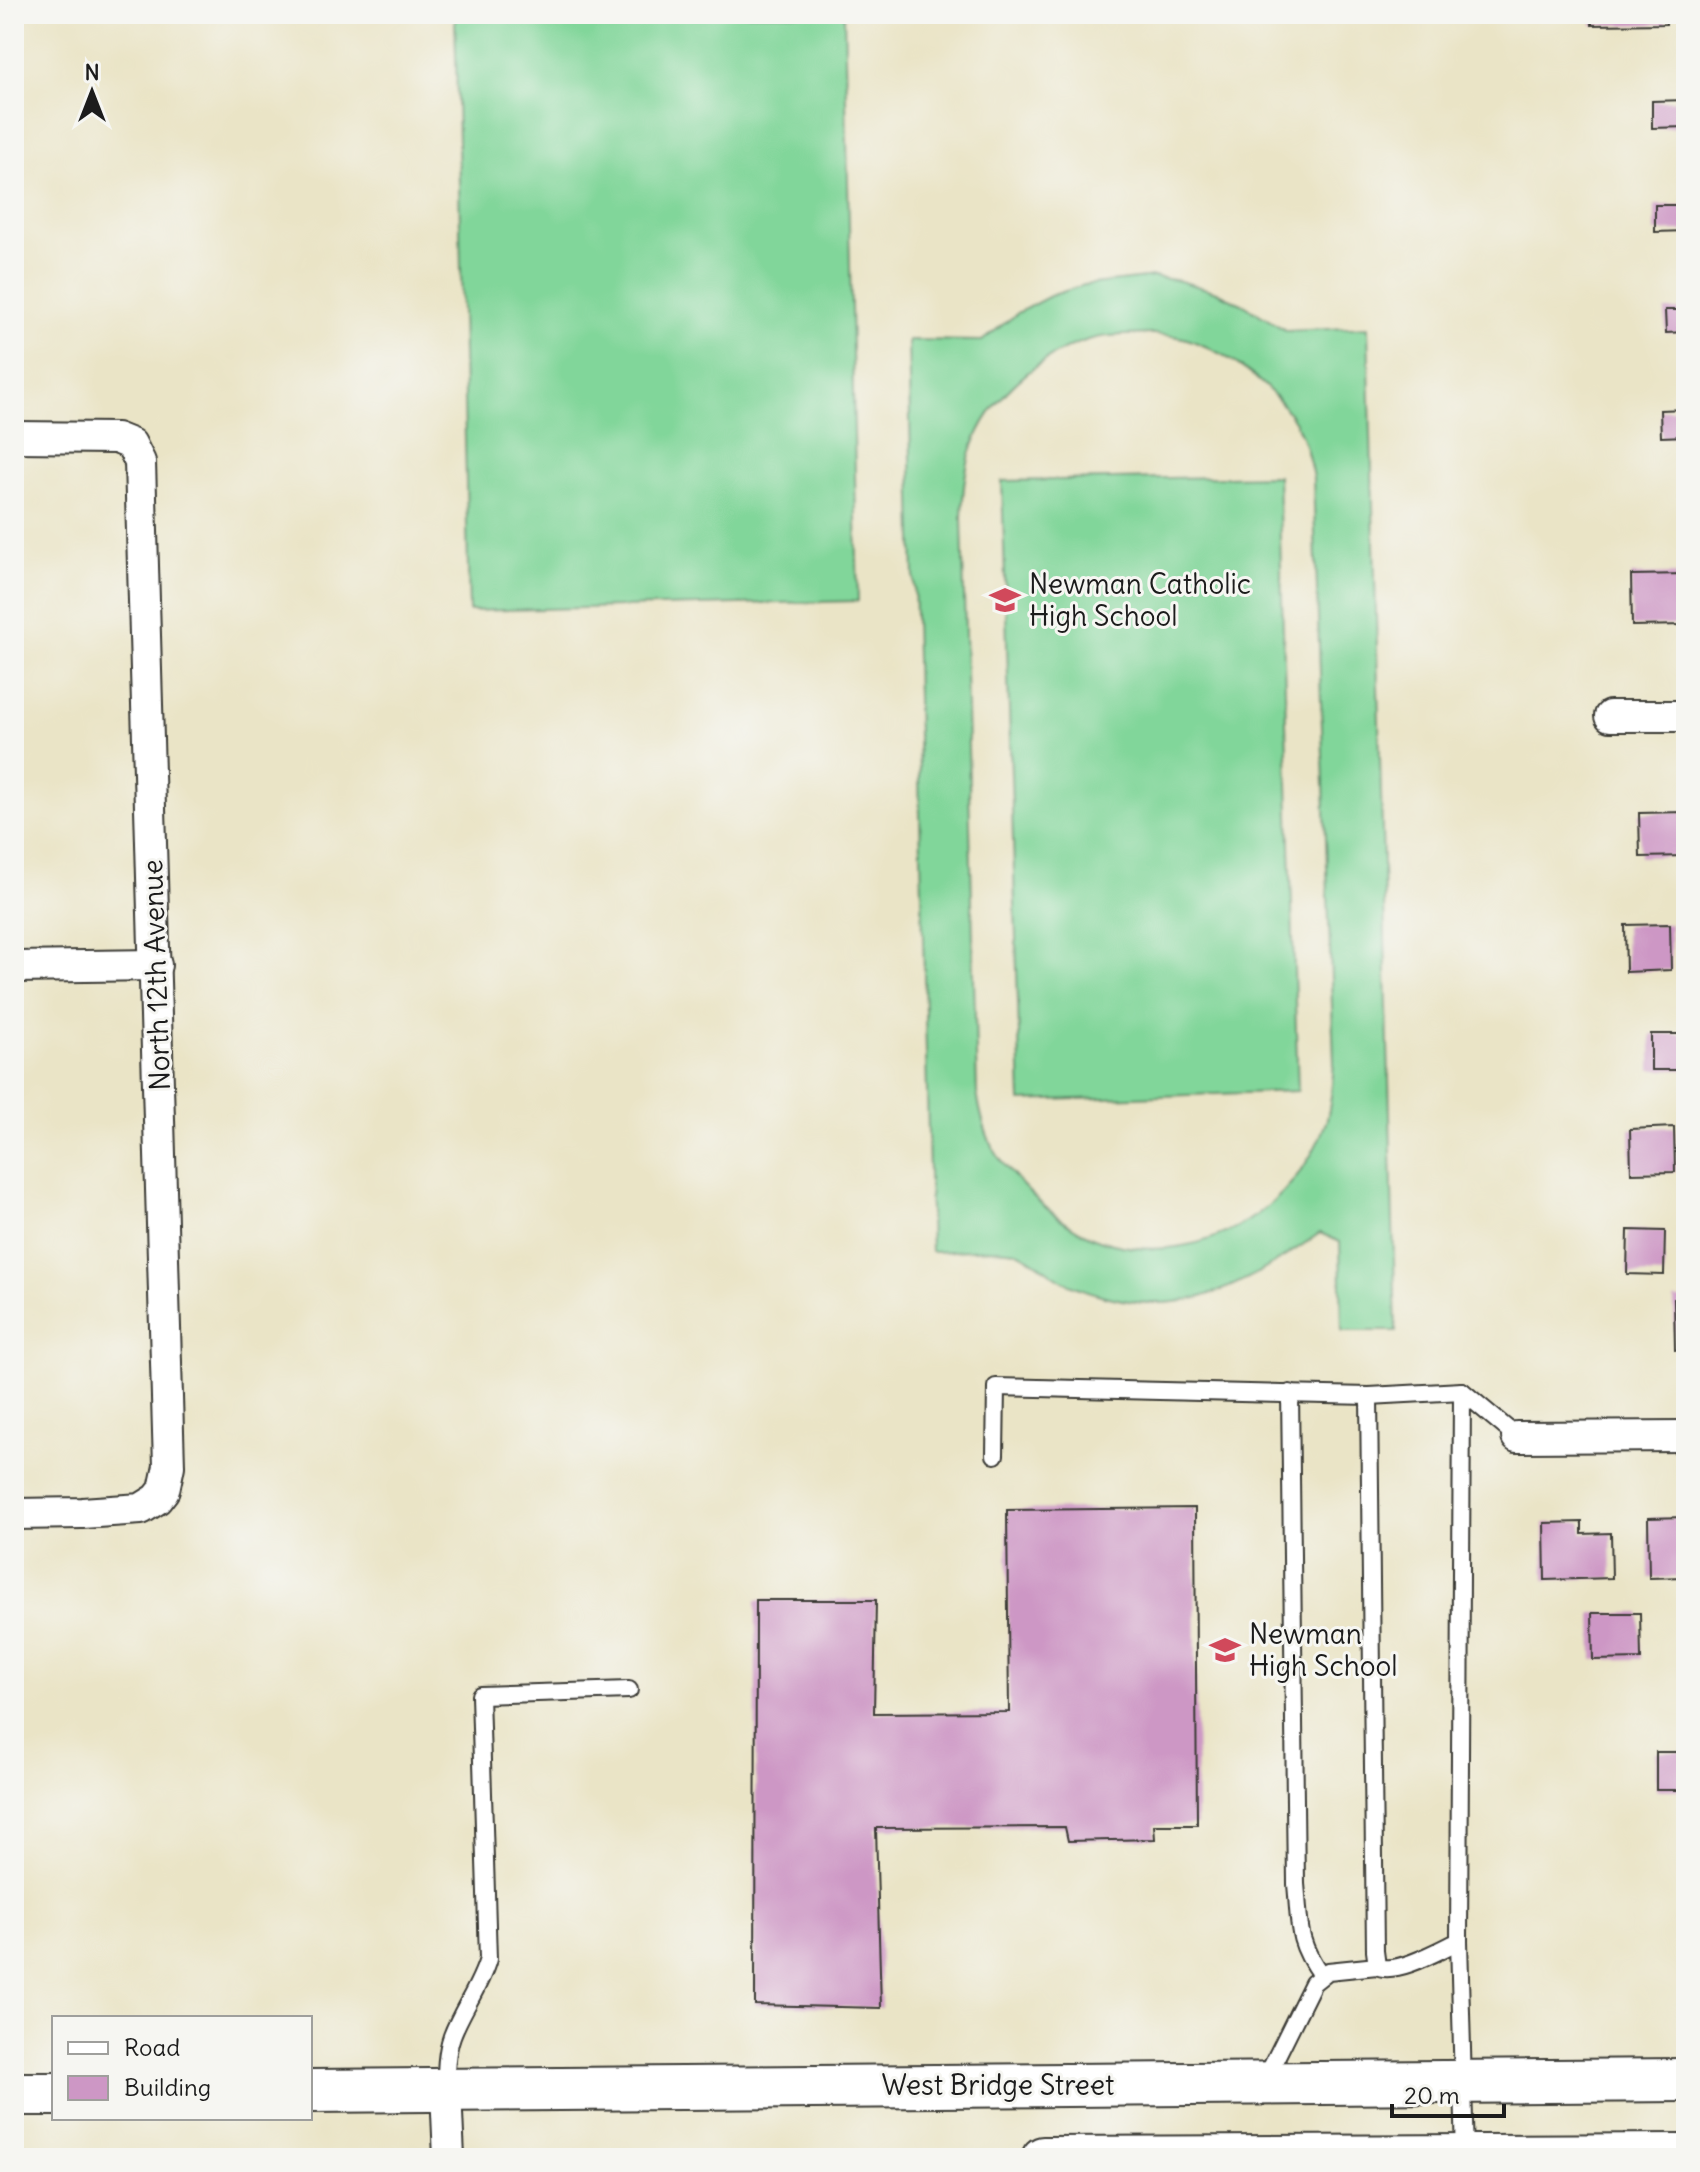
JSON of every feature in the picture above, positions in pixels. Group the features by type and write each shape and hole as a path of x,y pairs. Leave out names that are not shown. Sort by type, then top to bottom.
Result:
{"main road":[{"name":"West Bridge Street","path":"312,2091 1686,2080"},
{"path":"14,2094 52,2094"},
{"path":"1043,2158 1686,2155"}],"street":[{"name":"North 12th Avenue","path":"14,437 108,437 131,444 138,454 142,472 169,1466 164,1490 141,1509 14,1514"},
{"path":"1610,716 1686,716"},
{"path":"14,967 156,965"},
{"path":"1517,1437 1686,1436"},
{"path":"446,2090 449,2158"}],"lane":[{"path":"995,1455 996,1387 1369,1396 1462,1391 1517,1437"},
{"path":"1462,1391 1459,1941 1465,2156"},
{"path":"1290,1393 1296,1884 1301,1942 1321,1975"},
{"path":"1369,1396 1377,1966"},
{"path":"446,2090 446,2059 452,2036 482,1979 488,1959 480,1695 629,1690"},
{"path":"1263,2083 1313,1983 1321,1975 1328,1971 1377,1966 1384,1970 1400,1968 1459,1941"}],"green space":[{"path":"455,14 844,14 858,601 469,611"},
{"path":"1154,277 1217,292 1287,331 1368,327 1396,1331 1342,1331 1340,1242 1320,1233 1260,1272 1231,1286 1202,1297 1172,1302 1140,1302 1106,1297 1069,1284 1031,1259 1010,1250 931,1252 908,340 982,341 1019,312 1050,296 1084,285","holes":["1158,334 1206,346 1252,375 1290,415 1309,459 1313,478 1334,1062 1326,1122 1312,1153 1293,1181 1269,1205 1242,1224 1212,1238 1180,1247 1147,1249 1101,1241 1058,1217 1008,1170 993,1148 984,1124 977,1093 962,518 964,487 972,448 984,422 1007,392 1052,356 1085,341 1110,336"]},
{"path":"1278,476 1298,1091 1021,1101 1002,481"}],"building":[{"path":"1592,14 1666,14 1666,24 1592,25"},
{"path":"1686,100 1686,127 1652,128 1652,101"},
{"path":"1655,205 1686,205 1686,231 1655,232"},
{"path":"1665,310 1686,310 1686,332 1666,333"},
{"path":"1686,409 1686,436 1661,437 1660,410"},
{"path":"1686,574 1686,625 1632,626 1631,575"},
{"path":"1686,812 1686,856 1640,857 1639,813"},
{"path":"1670,924 1671,970 1626,972 1625,925"},
{"path":"1651,1034 1686,1034 1686,1070 1651,1070"},
{"path":"1674,1127 1675,1172 1631,1173 1630,1129"},
{"path":"1628,1230 1665,1231 1664,1275 1627,1274"},
{"path":"1674,1299 1686,1299 1686,1350 1675,1350"},
{"path":"1195,1508 1197,1825 1154,1825 1155,1839 1068,1841 1065,1827 876,1828 881,2008 755,2005 756,1600 876,1600 874,1713 1009,1712 1007,1510"},
{"path":"1686,1517 1686,1577 1649,1578 1648,1518"},
{"path":"1582,1522 1582,1534 1611,1533 1612,1578 1545,1580 1544,1523"},
{"path":"1592,1613 1640,1613 1641,1659 1593,1660"},
{"path":"1656,1752 1686,1752 1686,1790 1656,1790"}],"place":[{"name":"Newman Catholic High School","path":"1005,600"},
{"name":"Newman High School","path":"1225,1650"}]}
